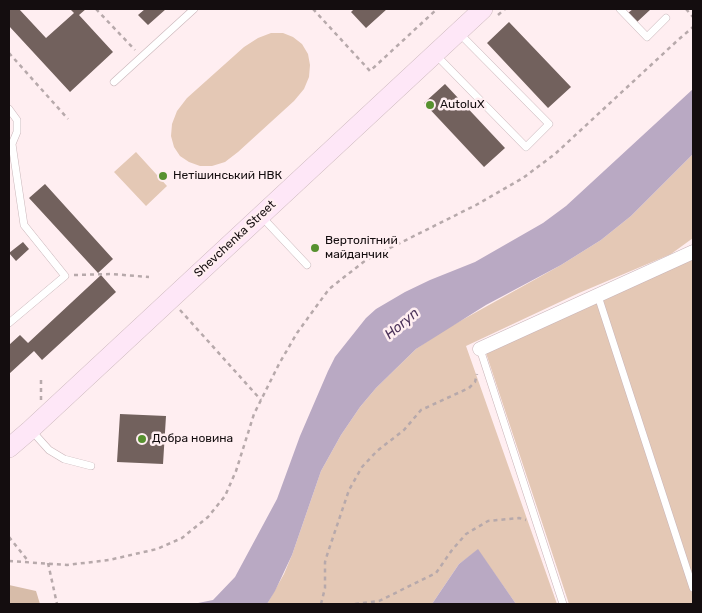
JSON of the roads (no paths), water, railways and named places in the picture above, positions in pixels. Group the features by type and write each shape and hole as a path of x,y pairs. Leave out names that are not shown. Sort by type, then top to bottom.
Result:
{"street":[{"name":"Shevchenka Street","path":"9,448 483,9"},
{"path":"480,349 693,252"}],"lane":[{"path":"114,82 194,9"},
{"path":"620,9 646,37 666,18"},
{"path":"434,54 526,147 549,124 458,32"},
{"path":"9,109 17,120 17,132 10,145 24,225 65,276 9,323"},
{"path":"260,215 307,265"},
{"path":"598,296 693,588"},
{"path":"480,349 563,604"},
{"path":"30,430 48,450 56,455 91,466"}],"water":[{"name":"Horyn","path":"693,89 693,154 631,216 601,240 561,265 486,305 416,349 376,388 360,407 341,435 321,471 292,555 267,604 179,604 213,600 235,577 277,499 300,436 335,357 366,318 376,309 405,292 475,262 543,223 566,206"},
{"path":"478,549 516,604 432,604 459,564"}],"place":[{"name":"AutoluX","path":"430,105"},
{"name":"Нетішинський НВК","path":"163,176"},
{"name":"Вертолітний майданчик","path":"315,248"},
{"name":"Добра новина","path":"142,439"}]}
